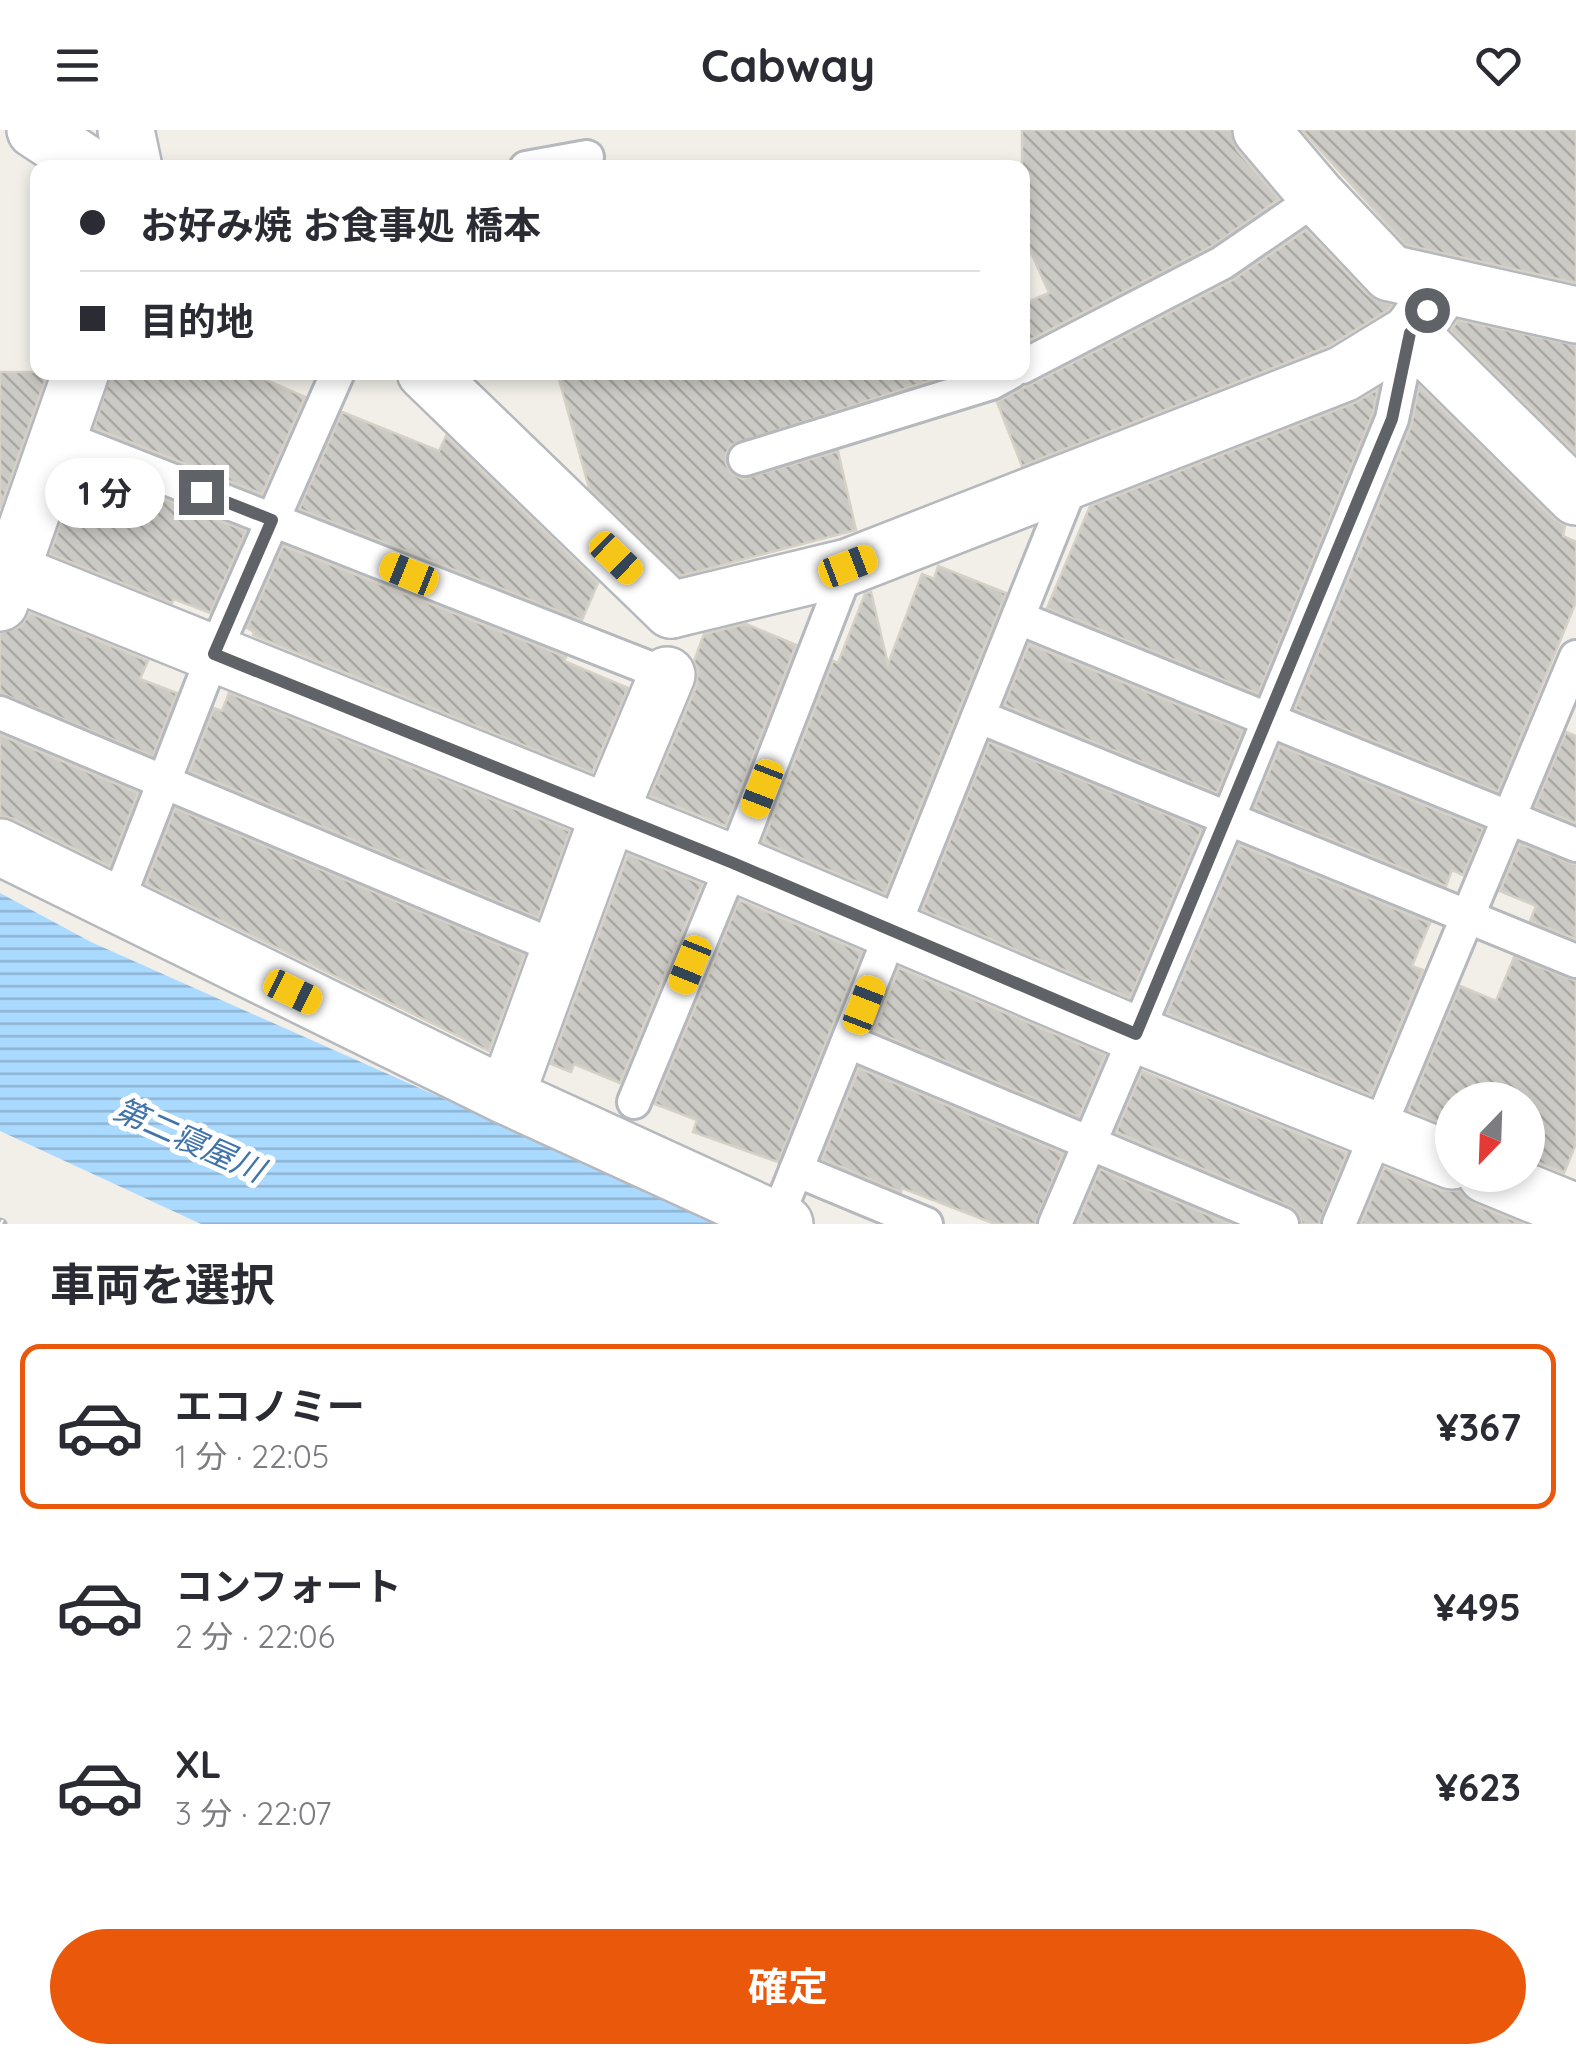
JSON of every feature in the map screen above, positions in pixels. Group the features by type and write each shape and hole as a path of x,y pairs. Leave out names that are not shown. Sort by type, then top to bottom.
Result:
{"street":[{"path":"35,130 80,160"},
{"path":"126,130 132,160"},
{"path":"1261,130 1390,273 1576,315"},
{"path":"671,610 848,566 1343,374 1410,333 1443,288"},
{"path":"1410,333 1576,497"},
{"path":"78,380 3,595 214,654 733,863 1136,1034 1435,1154"},
{"path":"433,380 671,610"},
{"path":"506,1096 610,814 657,672 671,610"},
{"path":"0,848 506,1096 780,1222"},
{"path":"1527,1192 1576,1212"}],"lane":[{"path":"576,160 588,158"},
{"path":"1030,363 1222,264 1318,197"},
{"path":"1055,1224 1392,419 1410,333"},
{"path":"116,904 214,654 334,380"},
{"path":"745,459 950,384"},
{"path":"60,436 657,672"},
{"path":"780,1222 796,1170 1073,480"},
{"path":"634,1102 733,863 848,566"},
{"path":"1019,618 1576,846"},
{"path":"1339,1224 1576,657"},
{"path":"0,713 560,949"},
{"path":"980,717 1576,961"},
{"path":"849,1042 1282,1224"},
{"path":"796,1170 926,1224"}],"water":[{"name":"第二寝屋川","path":"0,893 91,942 725,1224 201,1224 0,1131"}],"building":[{"path":"1022,130 1231,130 1237,150 1279,199 1212,246 1030,340 1030,301 1049,293 1030,250 1030,160 1022,160"},
{"path":"1302,130 1576,130 1576,283 1406,245"},
{"path":"1306,230 1367,294 1392,305 1388,310 1329,346 1022,466 997,402 1231,281"},
{"path":"1458,320 1576,345 1576,453 1451,330"},
{"path":"0,372 30,372 30,380 45,380 0,509"},
{"path":"109,380 266,380 305,397 262,494 94,428"},
{"path":"559,380 932,380 731,445 726,454 731,473 742,479 838,451 856,530 680,576 589,488"},
{"path":"1419,386 1565,526 1563,536 1576,542 1576,602 1498,792 1295,709 1411,426"},
{"path":"1378,389 1373,413 1258,694 1047,608 1090,506 1354,403"},
{"path":"342,412 439,451 446,436 598,583 582,620 299,509"},
{"path":"81,466 246,531 210,613 174,599 172,603 50,554"},
{"path":"283,546 566,657 564,661 628,688 592,773 253,635 247,628"},
{"path":"938,566 1006,593 885,894 763,842 833,661 838,663 865,594 871,592 888,664 922,574 934,579"},
{"path":"30,613 148,661 140,679 177,693 153,756 0,693 0,633 20,627"},
{"path":"746,624 796,645 726,826 650,796 696,687 698,672 694,661 704,634"},
{"path":"1029,644 1243,731 1217,793 1004,705"},
{"path":"229,693 570,831 538,918 190,771 214,708 222,711"},
{"path":"1566,732 1576,736 1576,823 1535,807"},
{"path":"0,735 138,793 110,866 14,819 0,816"},
{"path":"989,742 1202,829 1130,998 922,910"},
{"path":"1280,746 1483,829 1463,875 1452,870 1446,886 1254,808"},
{"path":"175,808 524,955 489,1051 146,884"},
{"path":"1520,844 1576,865 1576,939 1530,921 1536,906 1500,891"},
{"path":"1239,845 1430,923 1412,966 1423,970 1371,1095 1167,1013"},
{"path":"628,854 702,884 620,1083 574,1064 571,1072 551,1064"},
{"path":"739,900 862,952 778,1162 693,1132 697,1120 655,1104"},
{"path":"1514,957 1576,981 1576,1144 1564,1173 1545,1165 1545,1082 1435,1082 1435,1121 1408,1110 1460,986 1496,1001"},
{"path":"899,968 1105,1055 1079,1117 874,1031"},
{"path":"859,1068 1063,1154 1035,1224 995,1224 902,1188 901,1192 822,1159"},
{"path":"1142,1071 1347,1153 1319,1224 1302,1224 1290,1206 1116,1132"},
{"path":"1384,1168 1435,1188 1435,1192 1461,1192 1474,1204 1523,1224 1361,1224"},
{"path":"1100,1169 1230,1224 1077,1224"}],"route":[{"path":"201,492 272,520 214,654 733,863 1136,1034 1392,419 1410,333 1427,310"}]}
